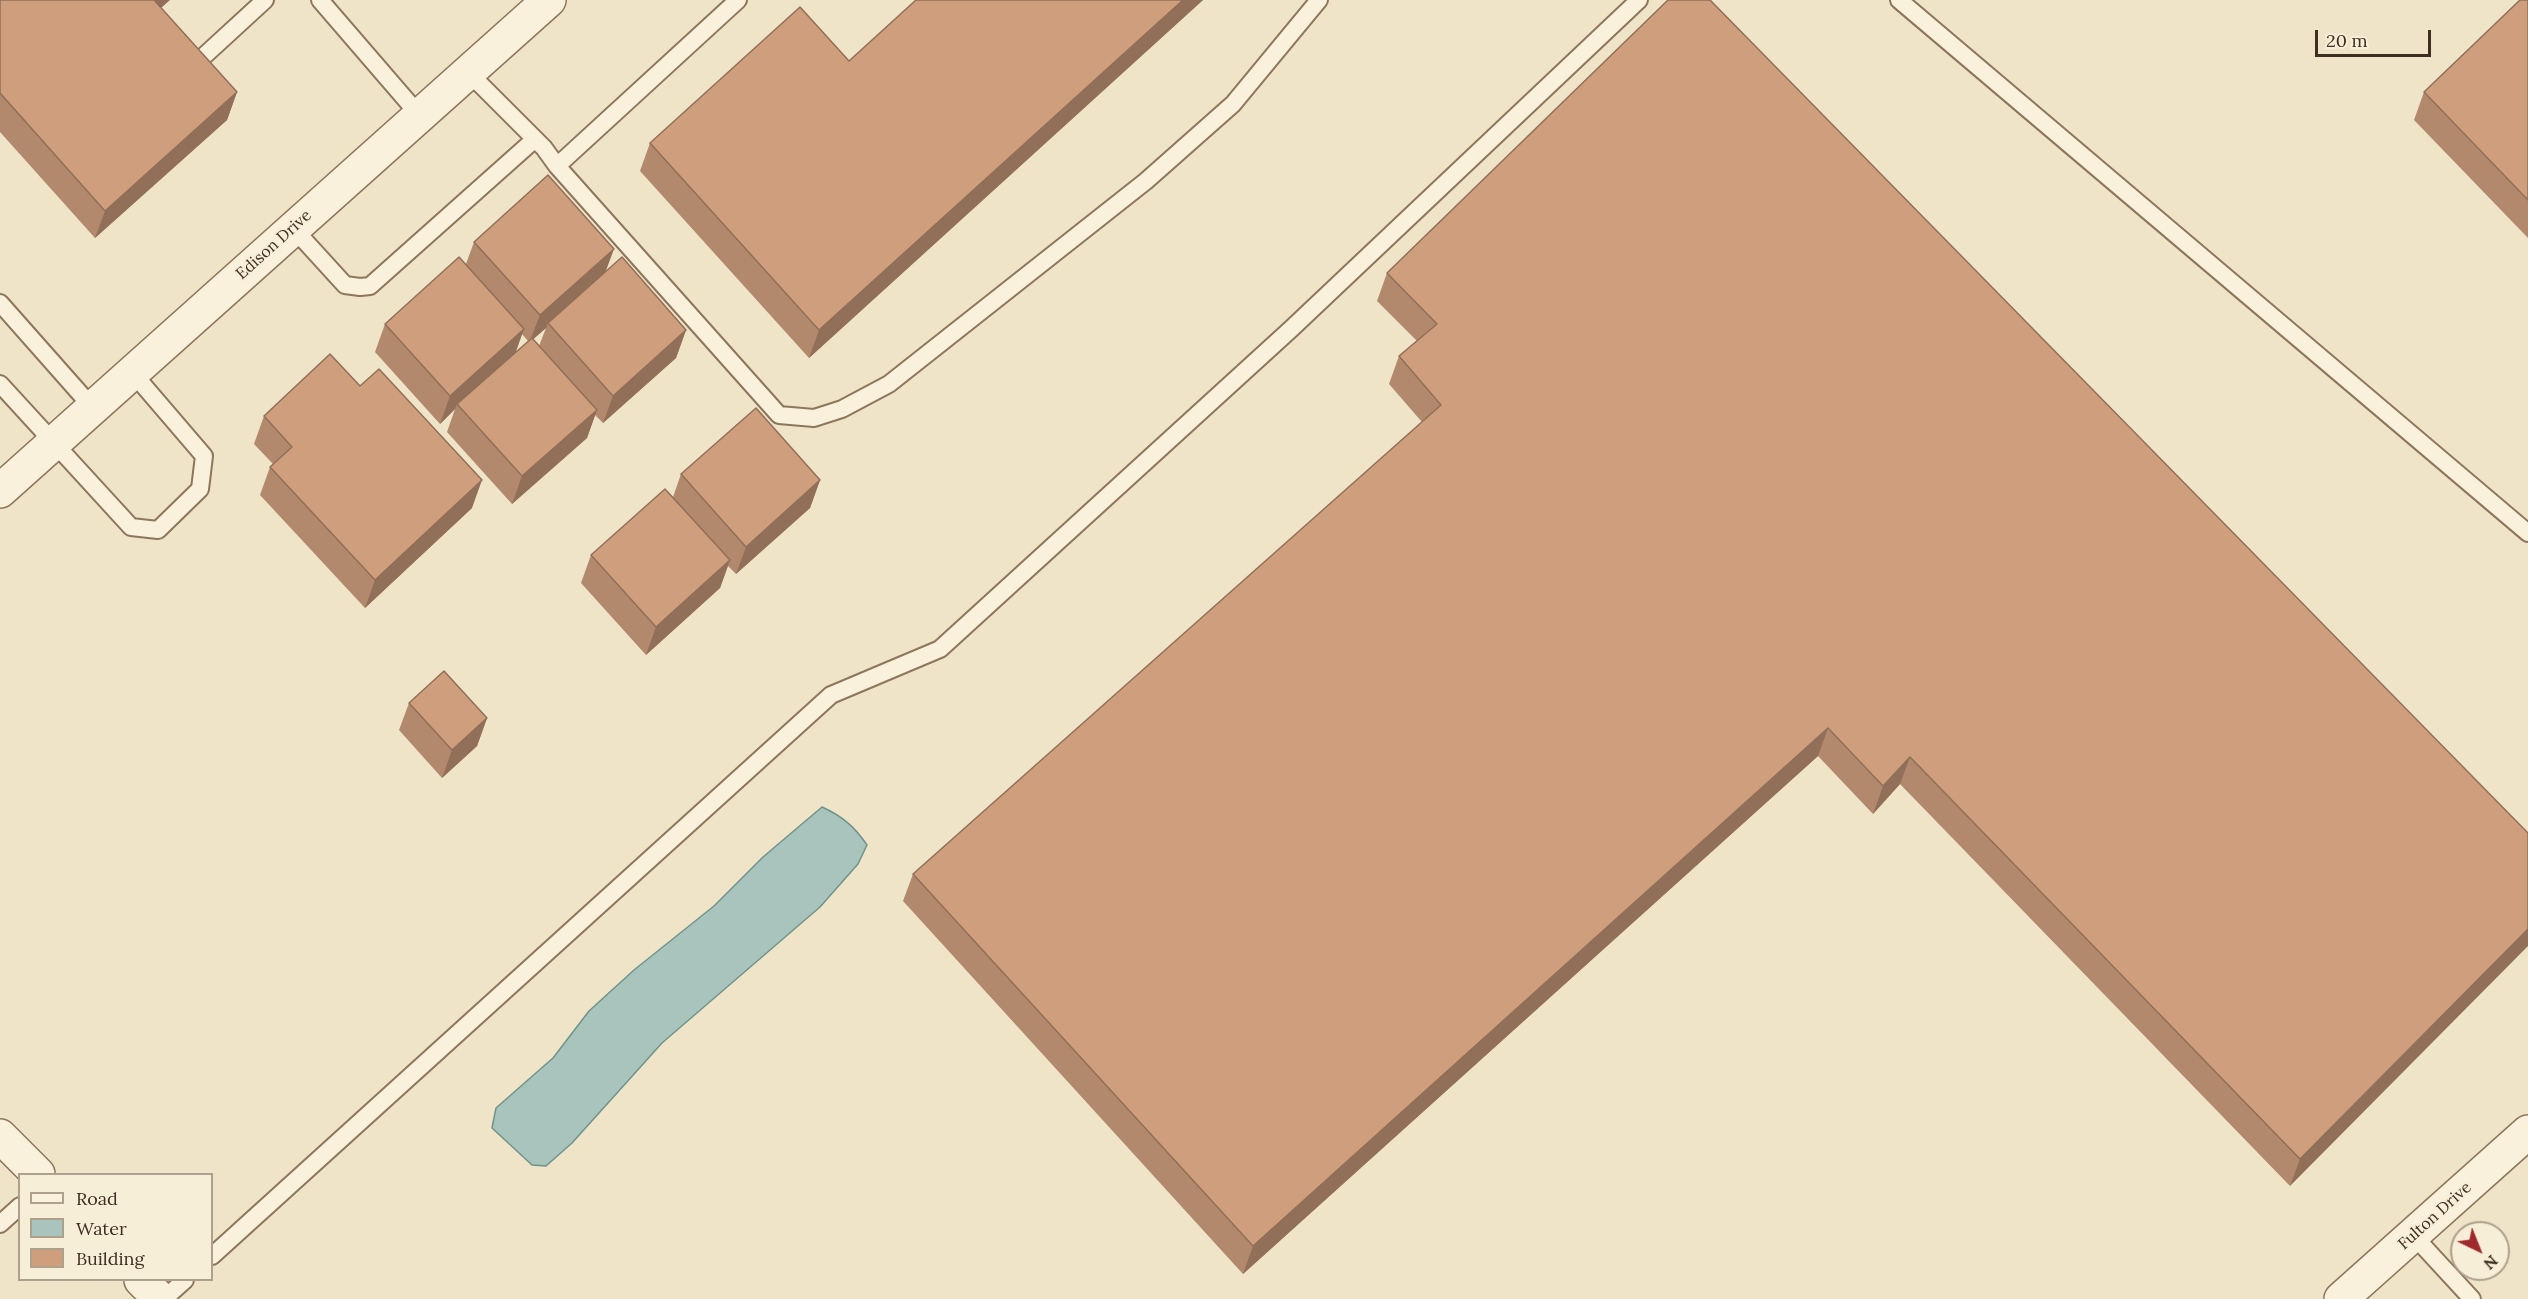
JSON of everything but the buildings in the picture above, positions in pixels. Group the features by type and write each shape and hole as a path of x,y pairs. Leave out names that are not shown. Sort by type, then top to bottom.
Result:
{"street":[{"name":"Edison Drive","path":"0,491 549,0"},
{"name":"Fulton Drive","path":"2341,1299 2528,1132"},
{"path":"0,1136 37,1173"},
{"path":"142,1281 162,1299"}],"lane":[{"path":"204,56 265,0"},
{"path":"320,0 420,116"},
{"path":"557,166 738,0"},
{"path":"468,72 535,139 779,415 814,418 842,409 889,384 1146,181 1233,104 1319,0"},
{"path":"213,1255 831,695 940,649 1291,329 1639,0"},
{"path":"1899,0 2528,533"},
{"path":"293,228 345,285 360,288 370,286 535,139"},
{"path":"0,303 92,408"},
{"path":"0,384 131,527 158,530 200,489 204,456 132,372"},
{"path":"0,1224 18,1208"},
{"path":"2413,1235 2472,1299"},
{"path":"162,1299 184,1281"}],"water":[{"path":"822,807 848,823 867,845 858,864 820,907 662,1043 572,1143 546,1166 532,1165 492,1128 496,1108 553,1058 589,1011 634,970 714,906 763,857"}]}
